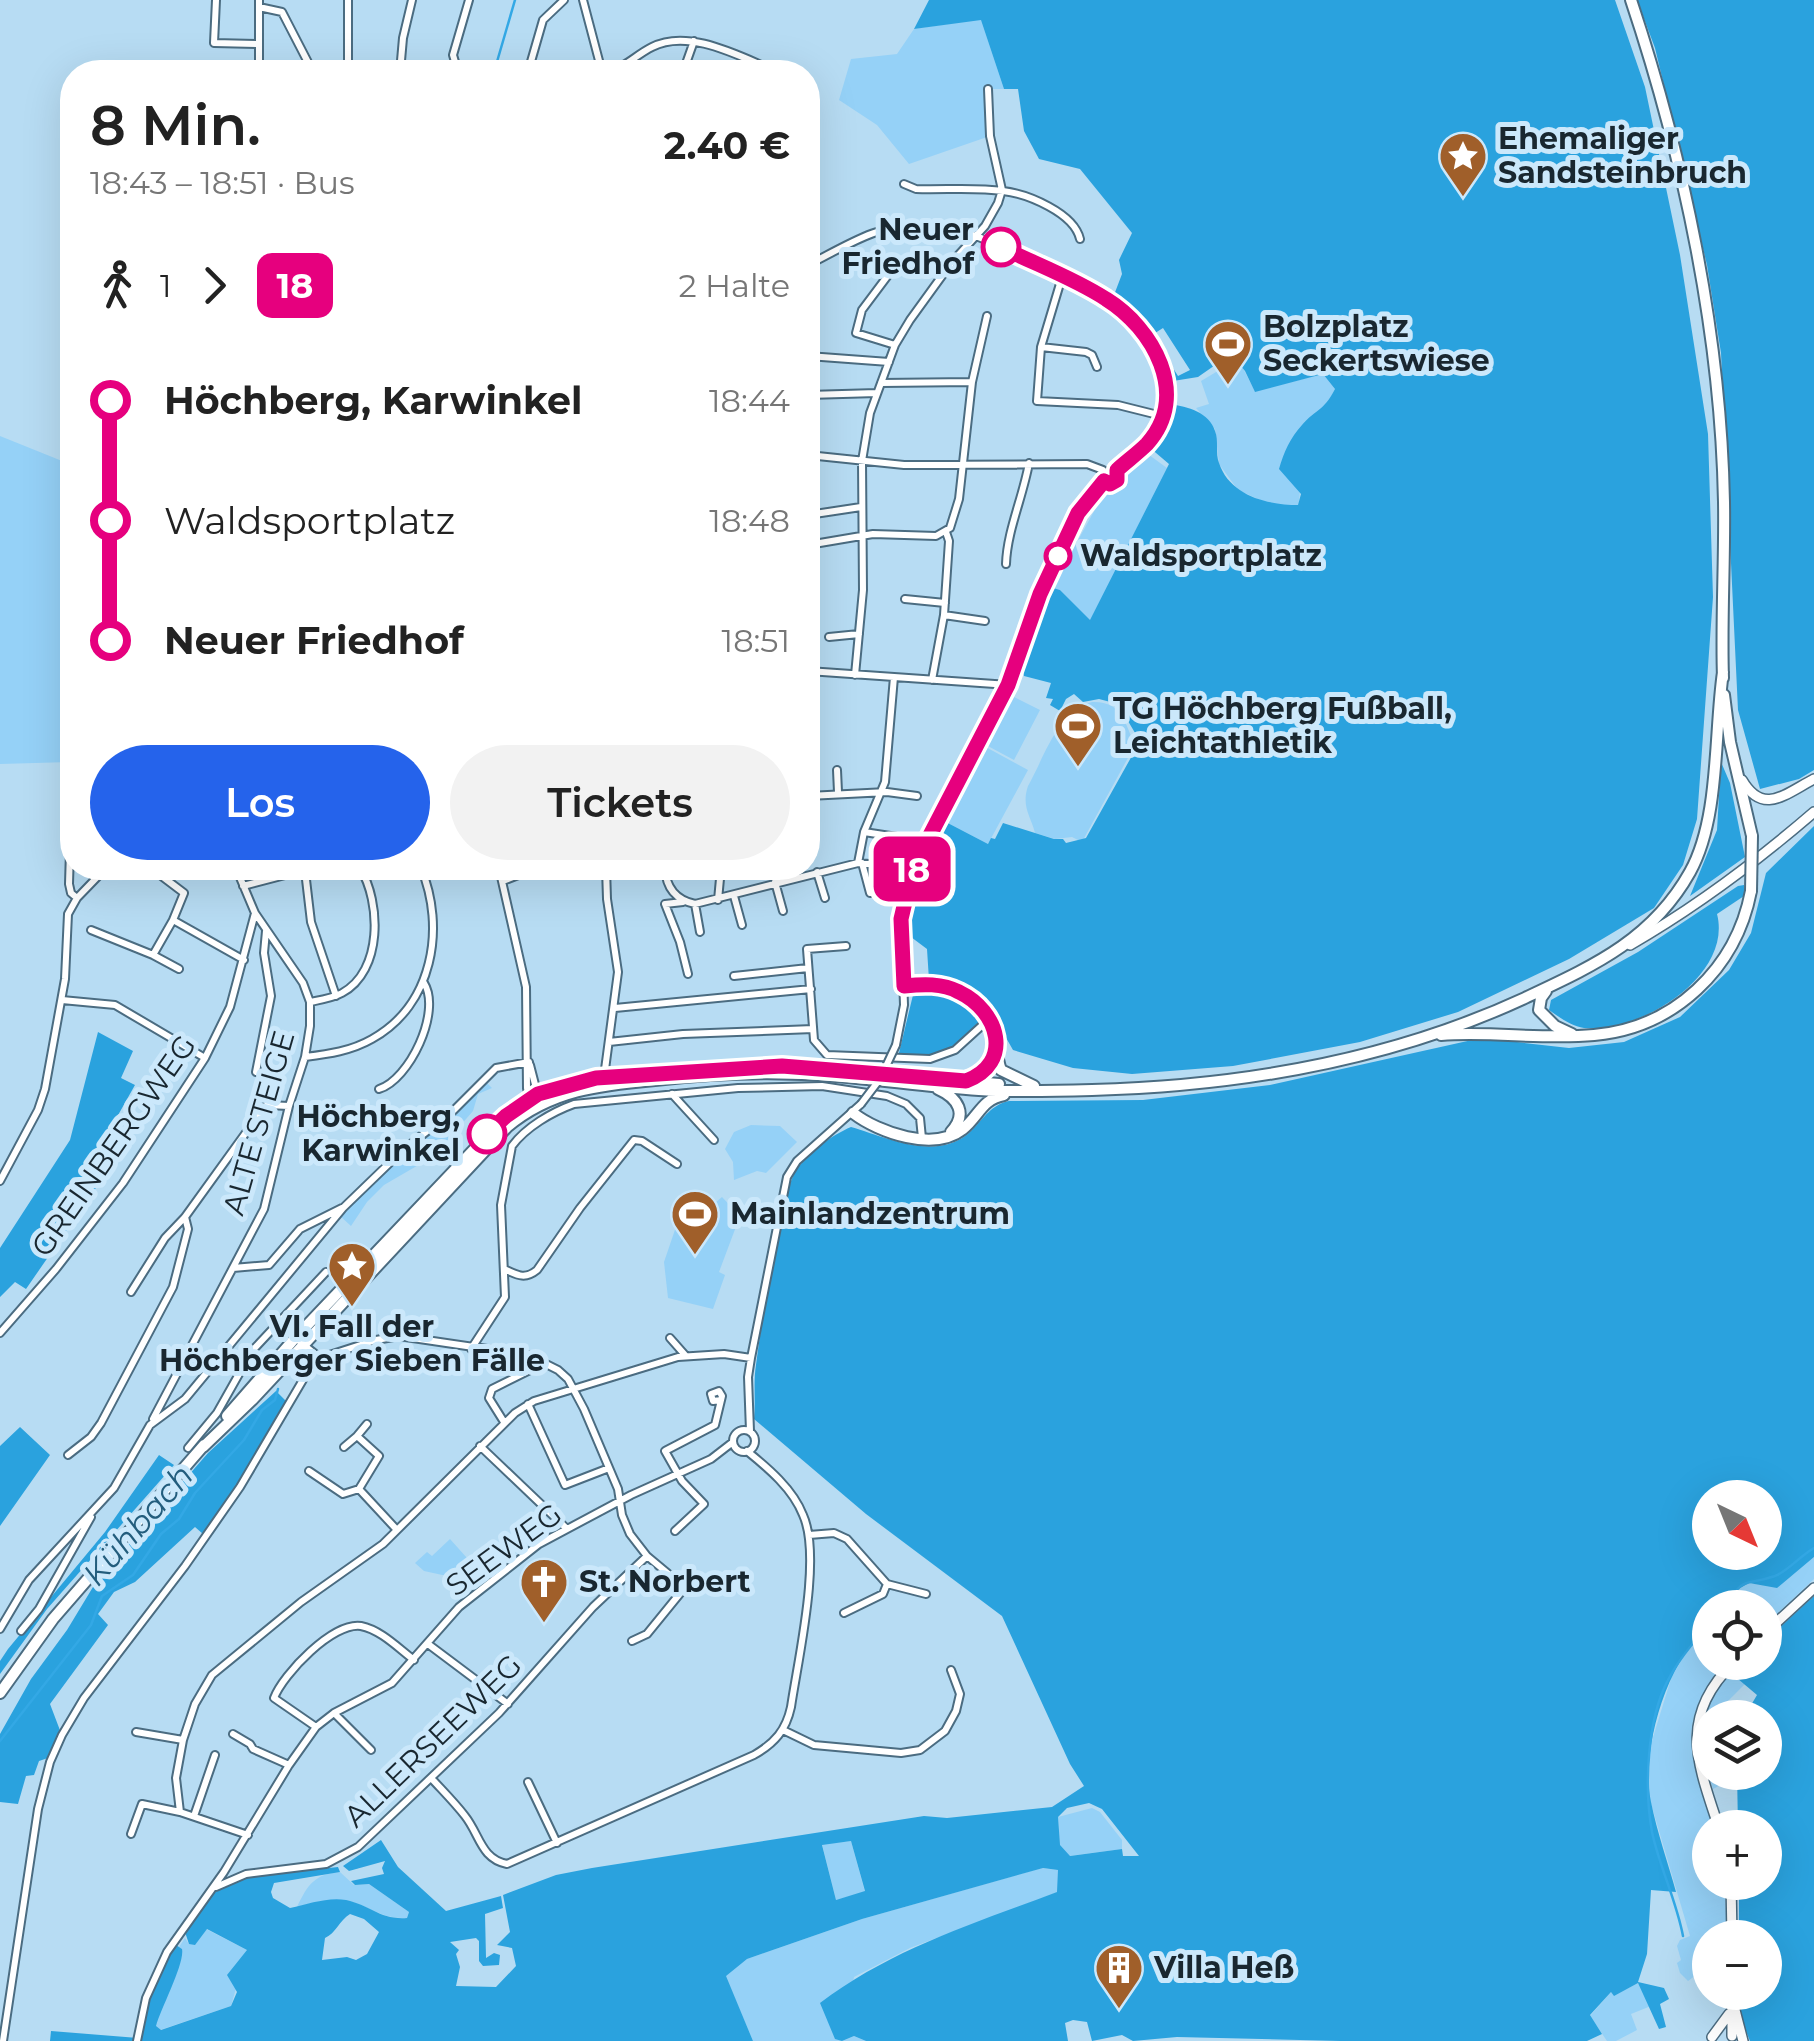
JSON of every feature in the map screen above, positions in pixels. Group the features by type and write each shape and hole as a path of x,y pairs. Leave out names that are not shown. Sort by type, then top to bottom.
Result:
{"main road":[{"path":"1430,1036 1484,1032 1582,1036 1640,1026 1672,1010 1696,991 1730,950 1746,915 1751,891 1752,836 1727,724 1723,672 1724,501 1719,413 1683,182 1632,0"},
{"path":"1624,948 1670,902 1691,871 1700,849 1707,826 1723,672"},
{"path":"1738,773 1752,796 1762,800 1776,798 1814,779"},
{"path":"0,1693 54,1620 298,1341 486,1136 553,1088 604,1077 782,1066 1044,1090 1148,1087 1252,1078 1380,1051 1430,1036 1550,986 1624,948 1736,876 1814,812"},
{"path":"904,986 952,988 977,1003 989,1019 999,1066 1005,1074 1044,1090"},
{"path":"1550,986 1539,1004 1542,1016 1562,1030 1582,1036"},
{"path":"966,1081 984,1073 996,1051"},
{"path":"203,1446 252,1400 298,1341 310,1334 535,1101 601,1085 730,1074 836,1076 978,1090 1029,1089"},
{"path":"927,1085 952,1096 958,1104 959,1120 945,1137"},
{"path":"857,1109 872,1126 922,1138 945,1137 968,1125 990,1099 1029,1089"},
{"path":"1782,1617 1814,1588"},
{"path":"1713,1810 1700,1770 1696,1730 1707,1694 1719,1680"},
{"path":"1708,2039 1727,2018 1729,2010"},
{"path":"1708,2039 1738,2037 1734,2010"}],"street":[{"path":"216,0 214,43 259,44"},
{"path":"348,0 348,60"},
{"path":"401,60 412,0"},
{"path":"454,60 469,0"},
{"path":"531,60 543,20 564,0"},
{"path":"583,0 600,60"},
{"path":"258,60 259,4 282,12 307,60"},
{"path":"636,60 654,46 672,40 694,41 747,60"},
{"path":"687,60 694,41"},
{"path":"855,675 862,461 870,413 896,346 924,300 994,215 1002,190 990,136 988,89"},
{"path":"904,184 916,189 1002,190 1065,218 1078,231 1080,240"},
{"path":"820,258 865,235 904,225 936,226 977,236 1117,306 1148,338 1162,364 1166,384 1162,416 1146,444 1117,470"},
{"path":"896,346 856,333 862,310 898,262"},
{"path":"1062,277 1041,348 1037,402 1118,406 1162,416"},
{"path":"820,544 862,536 936,536 946,532 956,513 972,382 986,316"},
{"path":"1041,348 1086,352 1092,355 1097,367"},
{"path":"820,357 889,362"},
{"path":"880,382 972,382"},
{"path":"820,395 877,393"},
{"path":"820,456 862,461 1094,465 1104,470"},
{"path":"1006,564 1006,546 1030,463"},
{"path":"1104,470 1110,466 1119,476 1115,482 1104,481"},
{"path":"751,1448 755,1437 750,1431 748,1413 751,1358 787,1177 807,1151 857,1109 886,1068 896,1045 904,986 901,919 913,868 1008,685 1050,571 1078,513 1104,481 1104,470"},
{"path":"820,513 861,506"},
{"path":"932,680 944,615 950,541 946,532"},
{"path":"906,599 945,603"},
{"path":"944,615 986,621"},
{"path":"829,637 859,634"},
{"path":"820,672 1008,685"},
{"path":"870,893 860,863 864,832 882,794 894,677"},
{"path":"837,770 838,792"},
{"path":"820,794 917,796"},
{"path":"864,832 897,837"},
{"path":"820,871 860,863 913,868"},
{"path":"69,880 71,893 77,898"},
{"path":"0,1181 38,1110 52,1060 62,1000 68,914 94,880"},
{"path":"153,955 184,893 167,880"},
{"name":"ALTE STEIGE","path":"91,1516 128,1468 264,1209 305,1057 310,1002 292,965 255,913 241,880"},
{"path":"243,886 259,880"},
{"path":"309,880 311,922 336,996"},
{"path":"310,1002 336,996 349,988 372,948 373,901 365,880"},
{"path":"305,1057 340,1053 370,1040 399,1018 424,984 433,928 425,880"},
{"path":"503,880 526,987 535,1101"},
{"path":"604,1077 615,1008 618,955 606,880"},
{"path":"668,880 683,902"},
{"path":"718,900 720,880"},
{"path":"654,906 718,900 784,880"},
{"path":"819,880 825,898"},
{"path":"776,882 783,911"},
{"path":"734,896 742,925"},
{"path":"665,904 688,974"},
{"path":"695,904 700,932"},
{"name":"GREINBERGWEG","path":"0,1333 123,1183 205,1058 223,1026 255,913"},
{"path":"173,920 244,960"},
{"path":"91,930 180,969"},
{"path":"256,1072 272,996 264,953 266,930"},
{"path":"846,946 807,949 816,1046 826,1055 930,1059 955,1050 989,1019"},
{"path":"734,976 808,968"},
{"path":"378,1089 385,1088 404,1070 418,1047 430,997 424,984"},
{"path":"615,1008 811,989"},
{"path":"62,1000 115,1004 205,1058"},
{"path":"609,1042 683,1034 813,1029"},
{"path":"529,1063 526,1072 535,1101"},
{"path":"150,1425 186,1399 343,1208 402,1151 454,1110 496,1068 529,1063"},
{"path":"534,1079 553,1088"},
{"path":"470,1349 501,1307 505,1294 501,1204 515,1141 542,1120 574,1104 672,1093 806,1086 887,1096 915,1112 922,1126 922,1138"},
{"path":"672,1093 714,1140"},
{"path":"131,1292 262,1109 289,1106"},
{"path":"504,1270 522,1277 537,1270 634,1140 678,1164"},
{"path":"233,1268 269,1265 300,1229 343,1208"},
{"path":"68,1455 101,1424 162,1310 181,1261 188,1229 184,1217"},
{"path":"188,1448 217,1413 252,1351 326,1272"},
{"path":"278,1323 317,1356"},
{"path":"310,1334 317,1356"},
{"path":"2,2041 38,1809 50,1762 62,1735 84,1698 240,1488 317,1356 399,1336 528,1355 558,1370 575,1390 609,1468 630,1534 647,1556 677,1581 682,1591 647,1634 632,1641"},
{"path":"670,1338 685,1355"},
{"path":"180,1812 176,1778 183,1740 200,1694 220,1666 301,1602 363,1561 504,1422 528,1404 685,1355 751,1358"},
{"path":"504,1422 489,1398 492,1389 546,1362"},
{"path":"675,1531 704,1504 664,1451 715,1425 722,1407 720,1400"},
{"path":"528,1404 563,1484 609,1468"},
{"path":"432,1779 468,1819 482,1847 494,1860 511,1863 754,1755 767,1748 783,1730 791,1707 800,1649 810,1574 809,1536 796,1500 751,1448 735,1445 748,1413"},
{"path":"344,1447 367,1424"},
{"path":"740,1430 750,1431"},
{"path":"309,1471 343,1494 359,1489 380,1458 357,1436"},
{"name":"SEEWEG","path":"137,2039 146,1998 162,1960 248,1836 316,1726 382,1690 459,1608 530,1551 566,1528 735,1445"},
{"path":"480,1446 566,1528"},
{"path":"359,1489 397,1530"},
{"path":"0,1628 27,1582 91,1516"},
{"path":"22,1631 39,1610 91,1516"},
{"path":"809,1536 826,1532 841,1535 887,1584 926,1594"},
{"name":"ALLERSEEWEG","path":"211,1890 246,1874 326,1864 374,1834 508,1704 592,1607 647,1556"},
{"path":"844,1613 883,1594 887,1584"},
{"path":"316,1726 274,1698 294,1669 323,1642 353,1626 365,1627 414,1660"},
{"path":"428,1644 508,1704"},
{"path":"783,1730 814,1745 901,1754 920,1750 944,1730 956,1711 960,1694 950,1670"},
{"path":"334,1713 371,1750"},
{"path":"136,1732 183,1740"},
{"path":"232,1734 289,1766"},
{"path":"194,1816 215,1755"},
{"path":"528,1782 557,1843"},
{"path":"132,1834 142,1804 194,1816 248,1836"}],"shaded area":[{"path":"929,0 1615,0 1645,87 1680,255 1708,434 1713,597 1697,819 1683,865 1654,908 1569,959 1458,1012 1360,1042 1233,1066 1132,1074 1073,1068 1013,1050 990,1012 972,994 929,980 927,949 907,934 906,919 916,875 942,820 988,844 1003,823 1066,843 1086,838 1138,745 1138,738 1118,704 1099,699 1083,702 1074,694 1060,711 1050,705 1053,699 1046,698 1051,683 1024,676 1022,666 1046,589 1060,590 1090,620 1169,464 1149,447 1170,404 1191,409 1208,419 1216,435 1217,455 1224,474 1241,491 1275,503 1298,505 1301,494 1279,469 1294,435 1335,389 1323,374 1255,392 1231,354 1198,377 1173,381 1166,357 1178,376 1190,370 1163,328 1152,335 1134,310 1114,295 1122,274 1119,260 1132,233 1080,169 1039,159 1024,131 1018,89 1004,89 981,20 914,29"},
{"path":"1637,0 1814,0 1814,770 1799,779 1760,789 1738,710 1721,353 1707,265 1655,48"},
{"name":"Neuer Friedhof","path":"981,19 1004,89 988,89 990,136 909,164 877,125 839,100 851,59 897,54 914,29"},
{"path":"1238,359 1255,391 1323,374 1335,389 1325,409 1304,422 1299,505 1271,505 1238,490 1219,464 1215,429 1196,408 1209,404 1201,381"},
{"path":"0,436 60,460 60,762 0,764"},
{"path":"1145,452 1167,468 1090,621 1060,590 1050,587 1064,551 1072,551 1097,506 1092,502 1101,493 1119,487 1126,471"},
{"path":"1012,696 1040,710 1014,760 986,745"},
{"path":"1092,702 1117,710 1135,745 1082,842 1072,837 1055,839 1035,833 1026,806 1028,786 1061,725 1080,707"},
{"path":"982,745 1028,770 988,844 942,820"},
{"path":"1721,762 1730,783 1745,857 1690,896 1717,830"},
{"path":"1814,826 1814,1557 1777,1588 1749,1583 1737,1590 1692,1590 1692,1644 1660,1707 1650,1757 1653,1813 1676,1892 1651,1890 1647,1954 1638,1982 1664,1988 1669,1999 1660,2004 1666,2027 1659,2029 1638,1983 1614,1996 1611,1992 1590,2015 1602,2034 1587,2041 1177,2037 1133,2041 1122,2035 1092,2041 1087,2022 1073,2020 1065,2023 1068,2041 866,2041 854,2036 842,2041 835,2039 820,2003 905,1952 1057,1892 1058,1870 1043,1868 862,1919 747,1959 726,1976 753,2041 50,2041 51,2031 138,2038 145,2007 176,1945 182,1949 182,1956 156,2026 161,2030 231,2006 237,1992 227,1975 247,1950 207,1929 195,1945 189,1944 185,1932 208,1899 235,1882 269,1873 338,1867 340,1872 274,1883 273,1898 290,1908 346,1900 389,1917 407,1918 409,1912 369,1884 355,1885 351,1881 384,1874 385,1861 349,1871 343,1866 381,1840 398,1867 446,1911 501,1896 503,1908 485,1914 486,1958 494,1953 500,1955 499,1965 483,1966 476,1938 450,1942 459,1950 456,1986 496,1987 516,1966 512,1948 497,1945 510,1932 503,1895 556,1875 924,1816 947,1818 1052,1807 1084,1786 1070,1764 1002,1616 866,1514 754,1419 755,1372 772,1263 784,1205 797,1169 821,1145 851,1127 913,1145 945,1145 959,1140 993,1109 1009,1101 1143,1100 1270,1085 1481,1038 1569,1048 1624,1042 1680,1017 1729,970 1751,933 1766,873","holes":["1089,1803 1102,1809 1139,1856 1123,1856 1122,1849 1070,1856 1060,1845 1058,1817 1067,1808","851,1841 865,1891 836,1900 822,1845","350,1914 364,1919 379,1932 367,1954 356,1960 322,1960 325,1938"]},
{"path":"1744,885 1744,896 1717,914 1718,937 1711,959 1696,979 1654,1011 1606,1027 1584,1028 1549,1010 1551,1000 1638,952"},
{"path":"943,989 970,1002 981,1014 976,1031 941,1057 898,1057 913,995 920,990"},
{"path":"98,1032 133,1051 121,1078 135,1085 95,1156 108,1163 109,1169 26,1289 15,1282 0,1297 0,1248 70,1140"},
{"path":"486,1082 492,1088 478,1094 473,1111 446,1142 446,1149 384,1185 351,1226 339,1215 418,1142 424,1153 430,1145 425,1138 459,1111"},
{"path":"751,1125 780,1126 797,1142 766,1173 757,1171 734,1180 733,1162 725,1149 734,1132"},
{"name":"Mainlandzentrum","path":"722,1197 740,1216 719,1272 725,1275 713,1309 668,1298 664,1262 679,1218 708,1209"},
{"path":"276,1391 286,1401 244,1475 203,1534 195,1527 135,1582 114,1592 98,1614 108,1625 50,1704 61,1733 48,1758 39,1761 34,1775 26,1776 18,1804 0,1802 0,1734 31,1679 93,1587 153,1516 208,1453"},
{"path":"20,1427 50,1455 0,1526 0,1446"},
{"path":"159,1455 174,1465 47,1609 0,1674 0,1661 8,1649 105,1532"},
{"path":"450,1539 467,1558 447,1576 424,1571 415,1563 427,1552 432,1556"},
{"path":"1814,1557 1814,1579 1782,1609 1782,1590 1737,1590 1749,1583 1777,1587"},
{"path":"1814,1596 1814,2041 1750,2041 1741,2010 1782,2010 1782,1920 1739,1920 1739,1900 1782,1900 1782,1810 1738,1810 1737,1790 1782,1790 1782,1700 1754,1700 1757,1695 1739,1680 1782,1680 1782,1625"},
{"path":"1692,1641 1692,1680 1713,1680 1701,1700 1692,1700 1692,1790 1702,1790 1708,1810 1692,1810 1692,1900 1725,1900 1726,1920 1692,1920 1692,1978 1688,1981 1680,1973 1677,1946 1690,1936 1649,1797 1650,1747 1674,1669"},
{"path":"1725,1680 1745,1684 1729,1700 1712,1700"},
{"path":"1092,1808 1100,1812 1122,1840 1122,1849 1069,1856 1059,1845 1058,1817"},
{"path":"851,1841 865,1892 836,1900 822,1844"},
{"path":"1042,1868 1058,1870 1058,1892 910,1948 854,1977 842,2041 753,2041 725,1975 747,1959 862,1919"},
{"path":"340,1872 354,1885 369,1884 409,1912 407,1918 337,1900 297,1907 313,1882"},
{"path":"206,1929 247,1950 231,2006 160,2030 155,2026 182,1949 179,1947 185,1938 189,1944"},
{"path":"1638,1983 1651,2006 1631,2014 1637,2030 1616,2041 1607,2041 1590,2016 1611,1992 1615,1995"}],"waterway":[{"name":"Kühbach","path":"498,60 515,0"},
{"name":"Kühbach","path":"0,1741 91,1625 102,1596 133,1575 161,1534 179,1519 195,1493 244,1440 262,1410 275,1400 278,1389"},
{"path":"1737,1590 1746,1583 1780,1574 1814,1548"},
{"path":"1683,1936 1652,1832 1649,1754 1661,1696 1692,1644"}],"bus line":[{"name":"18","path":"487,1134 538,1094 596,1078 782,1066 966,1081 984,1073 992,1063 996,1051 993,1027 977,1003 943,986 904,986 901,919 909,880 1008,685 1040,594 1078,513 1104,481 1110,484 1117,480 1117,470 1153,435 1167,390 1156,350 1124,312 1102,296 1001,247"}],"place":[{"name":"Ehemaliger Sandsteinbruch","path":"1463,198"},
{"name":"Neuer Friedhof","path":"1001,247"},
{"name":"Bolzplatz Seckertswiese","path":"1228,386"},
{"name":"Waldsportplatz","path":"1058,556"},
{"name":"TG Höchberg Fußball, Leichtathletik","path":"1078,768"},
{"name":"Höchberg, Karwinkel","path":"487,1134"},
{"name":"Mainlandzentrum","path":"695,1256"},
{"name":"VI. Fall der Höchberger Sieben Fälle","path":"352,1308"},
{"name":"St. Norbert","path":"544,1624"},
{"name":"Villa Heß","path":"1119,2010"}]}
